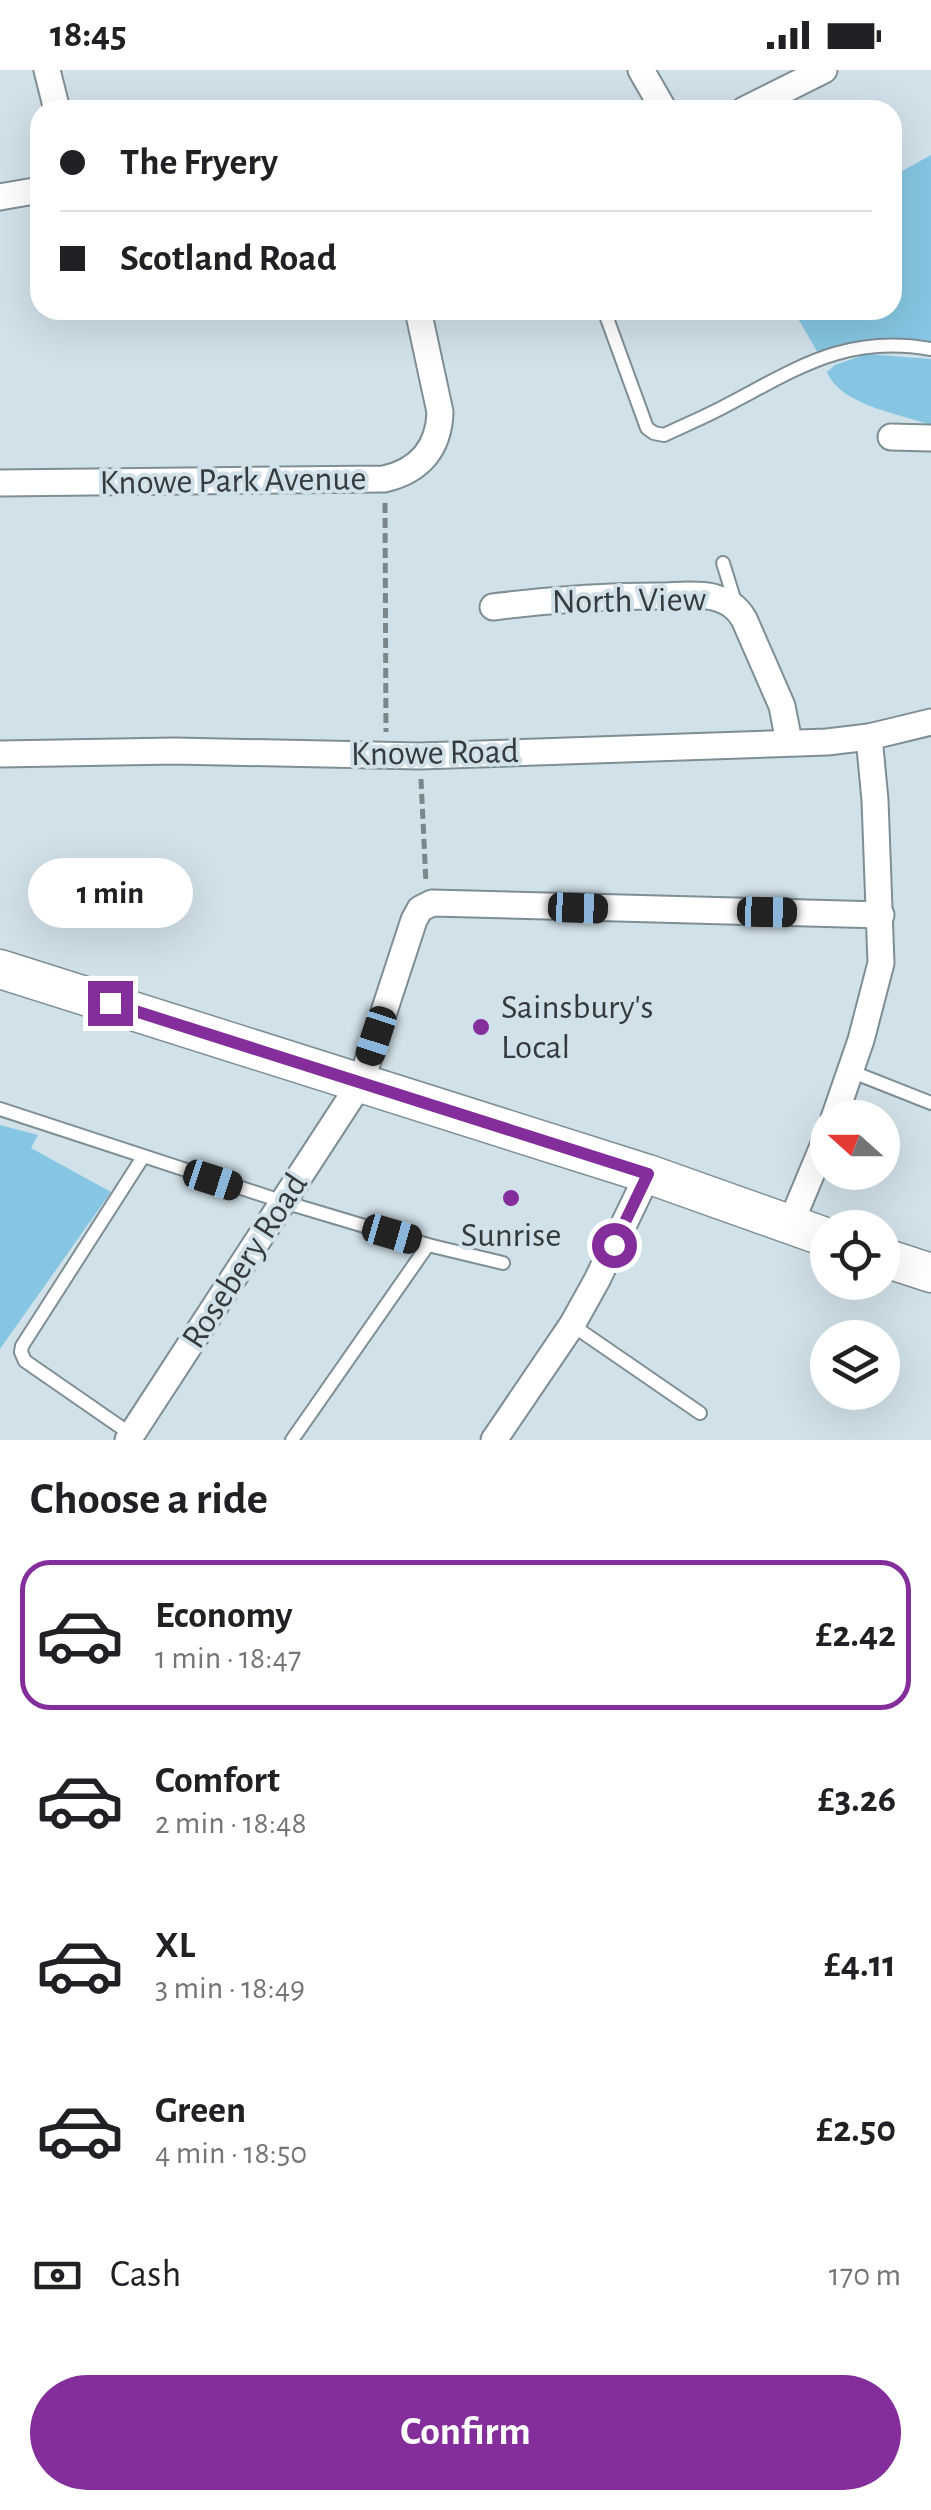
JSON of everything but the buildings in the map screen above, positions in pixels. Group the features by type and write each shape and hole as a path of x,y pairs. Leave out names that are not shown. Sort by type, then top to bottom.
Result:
{"main road":[{"path":"0,968 648,1174 810,1232"},
{"path":"900,1263 931,1273"}],"street":[{"path":"47,70 54,100"},
{"path":"641,70 658,100"},
{"path":"764,100 824,70"},
{"path":"0,197 30,192"},
{"name":"Knowe Park Avenue","path":"0,483 398,476 422,461 440,426 420,320"},
{"path":"891,437 931,438"},
{"name":"North View","path":"493,607 634,596 708,596 737,607 782,706 789,742"},
{"name":"Knowe Road","path":"0,754 175,751 420,756 828,742 931,722"},
{"path":"840,1100 861,1040 880,963 881,915 869,737"},
{"path":"432,904 881,915"},
{"name":"Rosebery Road","path":"133,1438 361,1082 414,920 420,908 432,904"},
{"path":"494,1440 572,1325 648,1174"},
{"path":"790,1225 810,1177"}],"lane":[{"path":"608,320 647,428 664,435 834,352 864,346 931,349"},
{"path":"723,562 737,607"},
{"path":"850,1071 931,1103"},
{"path":"0,1109 284,1202 503,1264"},
{"path":"133,1438 25,1361 21,1352 143,1157"},
{"path":"292,1440 428,1244"},
{"path":"572,1325 700,1413"}],"path":[{"path":"384,479 386,700"},
{"path":"420,756 427,892 432,904"}],"shaded area":[{"path":"931,155 931,356 873,344 854,344 818,353 799,320 902,320 902,171"},
{"path":"867,354 931,359 931,425 872,407 844,393 834,383 827,372 835,365"},
{"path":"0,1125 38,1135 31,1148 111,1192 0,1349"}],"place":[{"name":"Sainsbury's Local","path":"481,1027"},
{"name":"Sunrise","path":"511,1198"}],"route":[{"path":"110,1003 648,1174 614,1245"}]}
